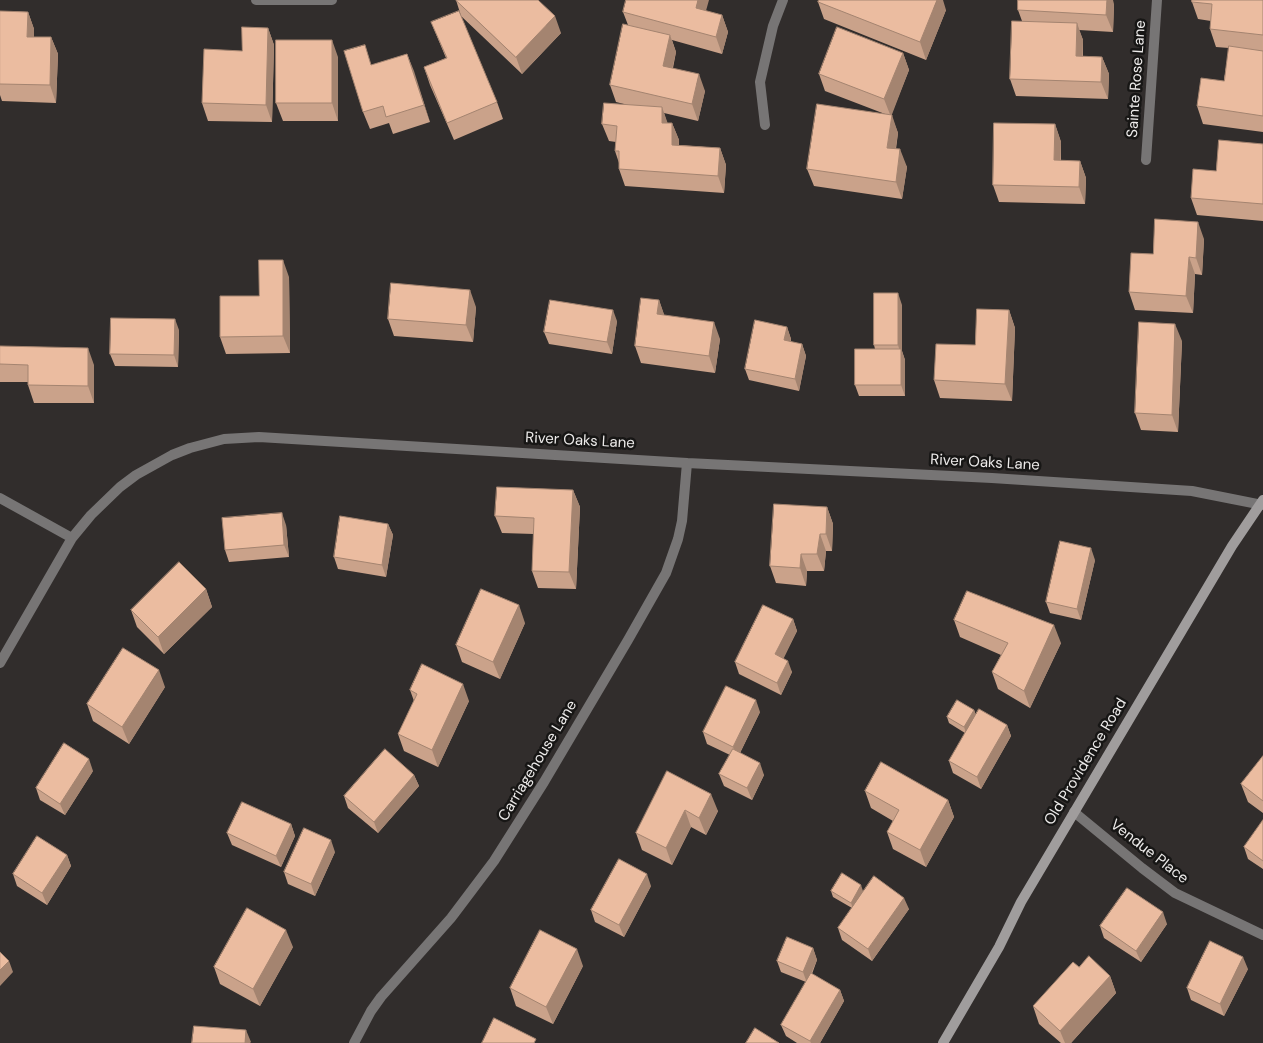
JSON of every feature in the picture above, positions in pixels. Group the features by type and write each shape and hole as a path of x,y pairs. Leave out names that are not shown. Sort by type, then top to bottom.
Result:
{"street":[{"path":"256,0 332,0"},
{"path":"765,125 760,82 773,26 783,0"},
{"name":"Sainte Rose Lane","path":"1146,160 1157,0"},
{"name":"River Oaks Lane","path":"0,663 72,538 91,515 120,487 136,475 172,455 224,439 259,437 687,463 1001,479 1192,491 1262,504"},
{"name":"Carriagehouse Lane","path":"354,1043 371,1011 381,997 451,918 494,861 544,782 628,640 666,573 678,539 682,521 687,463"},
{"path":"0,498 72,538"},
{"name":"Old Providence Road","path":"943,1043 999,946 1021,902 1074,812 1232,546 1262,504"},
{"name":"Vendue Place","path":"1074,812 1175,893 1263,935"}],"building":[{"path":"456,0 538,0 555,16 516,57"},
{"path":"626,0 698,0 696,8 722,15 716,37 623,12"},
{"path":"819,0 937,0 920,42 818,2"},
{"path":"1018,0 1107,0 1106,15 1018,10"},
{"path":"1192,0 1263,0 1263,35 1210,29 1212,4 1192,2"},
{"path":"0,11 28,12 27,37 51,37 50,85 0,84"},
{"path":"459,11 497,102 447,123 424,67 447,58 431,22"},
{"path":"1012,21 1077,23 1076,56 1102,57 1101,82 1010,79"},
{"path":"623,24 670,35 663,66 699,74 692,104 610,85"},
{"path":"242,27 268,28 266,105 202,103 204,49 242,51"},
{"path":"837,27 903,53 884,99 819,74"},
{"path":"276,40 332,40 332,103 276,103"},
{"path":"365,45 371,65 407,54 424,105 386,117 383,106 363,112 344,51"},
{"path":"1229,46 1263,51 1263,116 1197,106 1201,78 1224,81"},
{"path":"604,103 662,107 662,123 672,123 672,145 720,148 718,176 619,169 619,151 615,151 617,126 602,124"},
{"path":"817,104 892,115 887,148 900,149 896,182 807,169"},
{"path":"994,123 1055,124 1054,160 1080,161 1079,187 993,185"},
{"path":"1219,140 1263,144 1263,204 1191,198 1193,169 1216,171"},
{"path":"1155,219 1198,222 1196,258 1189,257 1186,296 1129,292 1131,253 1153,254"},
{"path":"259,260 283,260 283,336 220,337 220,296 259,296"},
{"path":"391,283 470,290 466,325 388,319"},
{"path":"874,293 898,293 898,345 874,345"},
{"path":"641,298 659,300 657,314 714,322 709,356 635,346"},
{"path":"550,300 613,310 607,342 544,332"},
{"path":"977,309 1009,310 1005,384 934,380 936,344 975,345"},
{"path":"111,318 175,319 174,355 110,354"},
{"path":"755,320 787,327 784,340 802,344 795,379 745,369"},
{"path":"1139,322 1175,324 1172,415 1135,413"},
{"path":"0,346 88,348 88,386 28,385 28,365 0,364"},
{"path":"855,349 901,349 901,385 855,385"},
{"path":"497,487 573,490 569,572 532,571 534,518 495,516"},
{"path":"774,504 827,507 826,534 820,534 817,554 801,554 800,568 770,566"},
{"path":"282,513 284,545 225,550 222,518"},
{"path":"340,516 388,524 382,565 334,557"},
{"path":"1060,541 1091,548 1077,609 1046,602"},
{"path":"179,562 206,589 158,637 131,610"},
{"path":"481,589 519,605 493,662 456,645"},
{"path":"967,591 1054,625 1024,691 992,672 1008,643 954,620"},
{"path":"763,605 793,619 775,654 788,661 777,683 735,662"},
{"path":"123,648 159,670 122,727 87,704"},
{"path":"422,664 463,684 432,750 398,734 417,694 410,690"},
{"path":"726,686 756,700 733,747 703,732"},
{"path":"957,700 974,710 964,727 947,717"},
{"path":"979,709 1007,725 977,777 949,761"},
{"path":"64,743 89,759 60,804 36,788"},
{"path":"385,749 414,775 374,822 344,796"},
{"path":"733,749 760,763 747,788 719,774"},
{"path":"1263,756 1263,801 1241,784"},
{"path":"881,762 948,800 920,850 887,832 899,810 865,791"},
{"path":"667,771 711,794 699,818 685,810 666,848 636,833"},
{"path":"242,802 291,824 276,856 227,833"},
{"path":"1263,820 1263,861 1244,847"},
{"path":"304,828 331,840 311,884 284,872"},
{"path":"37,836 67,855 42,893 13,874"},
{"path":"619,859 647,874 619,925 591,910"},
{"path":"842,873 861,885 851,903 831,891"},
{"path":"874,876 904,898 868,949 838,928"},
{"path":"1127,888 1163,912 1136,951 1100,926"},
{"path":"247,908 286,930 253,989 214,967"},
{"path":"540,930 577,949 546,1007 510,988"},
{"path":"787,937 813,948 803,972 777,961"},
{"path":"1210,941 1243,957 1220,1004 1187,988"},
{"path":"0,952 9,961 0,970"},
{"path":"1089,956 1110,976 1060,1031 1033,1006 1073,962 1079,967"},
{"path":"811,973 840,990 810,1041 781,1025"},
{"path":"494,1018 536,1039 534,1043 482,1043"},
{"path":"194,1026 246,1030 245,1043 192,1043"},
{"path":"755,1028 779,1043 746,1043"}]}
